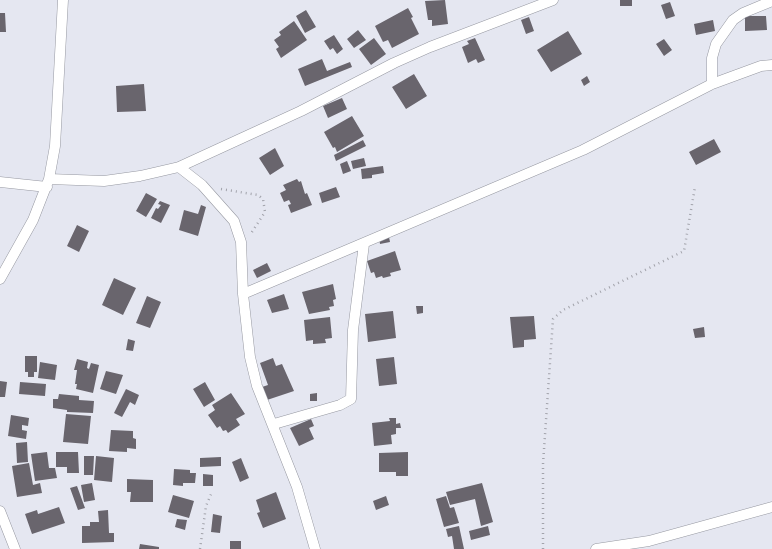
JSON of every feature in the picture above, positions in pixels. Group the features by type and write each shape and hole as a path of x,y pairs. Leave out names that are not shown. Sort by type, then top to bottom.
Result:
{"street":[{"path":"0,279 33,220 48,183 56,146 63,0"},
{"path":"0,182 104,181 140,176 179,167 301,111 394,63 430,47 553,0"},
{"path":"712,84 712,58 716,44 733,20 743,13 772,1"},
{"path":"243,294 583,150 712,84 761,66 772,65"},
{"path":"179,167 202,185 234,221 241,242 243,294 250,357 257,386 274,424 297,487 315,549"},
{"path":"274,424 340,405 351,399 353,330 364,244"},
{"path":"596,549 649,541 772,507"},
{"path":"0,511 15,549"}],"path":[{"path":"214,186 222,190 258,195 263,199 265,212 251,233 241,242"},
{"path":"543,549 543,464 553,319 563,310 684,251 695,187"},
{"path":"200,549 206,506 212,492"}],"building":[{"path":"445,0 448,24 432,26 432,20 428,20 425,1"},
{"path":"620,0 632,0 632,6 620,6"},
{"path":"670,2 675,16 666,19 661,5"},
{"path":"408,8 419,34 392,48 388,40 383,42 375,26"},
{"path":"306,10 316,27 305,33 296,16"},
{"path":"0,13 5,13 6,32 0,32"},
{"path":"745,16 766,16 767,30 745,31"},
{"path":"529,17 534,31 526,34 521,20"},
{"path":"713,20 715,31 696,35 694,24"},
{"path":"294,21 307,40 281,58 276,49 279,47 274,40 281,35 279,32"},
{"path":"358,30 366,40 354,48 347,39"},
{"path":"568,31 582,54 551,72 537,50"},
{"path":"334,35 343,49 337,54 333,48 330,50 324,41"},
{"path":"374,38 386,54 371,65 359,49"},
{"path":"475,38 485,60 478,63 476,59 468,63 462,47 469,44 467,41"},
{"path":"664,39 672,50 664,56 656,44"},
{"path":"322,59 327,71 350,62 352,67 305,86 298,69"},
{"path":"414,74 427,96 406,109 392,87"},
{"path":"587,76 590,82 584,86 581,80"},
{"path":"144,84 146,111 117,112 116,86"},
{"path":"342,98 347,109 328,118 323,106"},
{"path":"352,116 364,136 337,152 324,132"},
{"path":"714,139 721,152 696,165 689,152"},
{"path":"363,140 366,146 336,161 334,155"},
{"path":"275,148 284,166 270,175 259,158"},
{"path":"364,158 366,166 353,169 351,161"},
{"path":"347,161 351,171 343,174 340,164"},
{"path":"383,166 384,173 372,175 372,178 362,179 361,169"},
{"path":"297,179 299,182 301,181 305,194 307,193 312,205 291,213 288,205 291,204 289,200 284,202 280,193 286,190 283,185"},
{"path":"336,187 340,197 322,203 319,193"},
{"path":"146,193 157,199 146,217 136,211"},
{"path":"160,201 170,205 161,223 151,218 156,208 158,209 161,205 158,204"},
{"path":"201,205 206,207 198,236 179,230 184,210 198,214"},
{"path":"77,225 89,231 79,252 67,246"},
{"path":"389,237 390,242 380,244 379,239"},
{"path":"395,251 401,270 390,273 391,276 376,278 374,272 371,273 367,261"},
{"path":"267,263 271,271 257,278 253,270"},
{"path":"114,278 136,288 123,315 102,305"},
{"path":"333,284 336,299 333,300 334,306 329,307 330,310 309,314 302,292"},
{"path":"284,294 289,309 272,313 267,300"},
{"path":"147,296 161,302 150,328 136,323"},
{"path":"416,306 423,306 423,313 417,314"},
{"path":"393,311 396,338 368,342 365,314"},
{"path":"534,316 536,339 524,340 524,347 513,348 510,317"},
{"path":"330,317 332,338 325,339 326,343 313,344 313,340 306,341 304,320"},
{"path":"704,327 705,337 695,338 693,329"},
{"path":"128,339 135,341 133,351 126,350"},
{"path":"25,356 37,356 37,372 34,372 34,377 28,377 28,372 25,372"},
{"path":"394,357 397,384 379,386 376,359"},
{"path":"273,358 276,366 282,364 294,391 267,400 262,387 268,385 260,363"},
{"path":"77,359 88,362 87,368 89,369 91,363 99,365 93,393 76,389 77,370 74,370"},
{"path":"40,362 57,365 55,380 38,378"},
{"path":"106,371 123,375 116,394 100,389"},
{"path":"0,381 7,382 5,397 0,397"},
{"path":"20,382 46,384 45,396 19,394"},
{"path":"205,382 215,400 204,407 193,389"},
{"path":"126,389 139,395 135,405 130,402 122,417 114,413"},
{"path":"231,393 245,414 236,419 240,425 228,433 226,430 223,431 220,426 217,428 208,415 215,410 212,405"},
{"path":"317,393 317,401 310,401 310,394"},
{"path":"59,394 79,396 79,400 94,401 93,413 67,412 67,410 53,408 53,399 58,399"},
{"path":"66,414 91,416 88,444 63,442"},
{"path":"11,415 29,418 28,426 22,425 22,430 27,431 26,439 8,436"},
{"path":"389,418 396,418 396,424 400,423 401,428 396,428 396,434 391,435 392,444 374,446 372,423 390,421"},
{"path":"311,419 314,426 309,428 314,439 299,446 290,428"},
{"path":"111,430 133,431 133,438 136,439 136,449 127,448 127,452 109,451"},
{"path":"27,442 28,462 17,463 16,443"},
{"path":"47,452 49,468 55,468 57,478 35,481 31,454"},
{"path":"56,452 78,452 79,473 67,473 67,467 56,467"},
{"path":"408,452 408,476 396,476 396,472 379,472 379,453"},
{"path":"84,456 94,456 93,475 84,475"},
{"path":"96,456 114,458 112,482 94,480"},
{"path":"221,457 221,466 200,467 200,458"},
{"path":"241,458 249,478 240,482 232,462"},
{"path":"29,463 33,485 40,483 42,493 17,497 12,466"},
{"path":"174,469 190,470 190,473 196,473 195,483 183,483 183,486 173,485"},
{"path":"203,474 213,475 213,486 203,486"},
{"path":"127,479 153,480 153,502 130,502 131,492 127,492"},
{"path":"92,483 95,500 84,502 81,485"},
{"path":"482,483 493,522 481,526 475,499 450,505 446,492"},
{"path":"77,486 85,508 78,510 70,488"},
{"path":"276,492 286,519 263,528 257,513 260,512 256,500"},
{"path":"173,495 194,501 189,518 168,512"},
{"path":"386,496 389,505 376,510 373,501"},
{"path":"446,496 450,508 454,507 459,523 444,527 436,499"},
{"path":"59,507 65,523 32,534 25,514 37,510 38,514"},
{"path":"108,510 109,533 114,533 114,542 82,543 82,526 90,526 90,522 99,522 98,511"},
{"path":"213,514 222,516 220,533 211,532"},
{"path":"177,519 187,520 185,530 175,527"},
{"path":"459,526 464,549 454,549 452,536 448,537 446,529"},
{"path":"488,526 490,535 471,540 469,531"},
{"path":"230,541 241,541 241,549 230,549"},
{"path":"140,544 159,547 159,549 139,549"}]}
